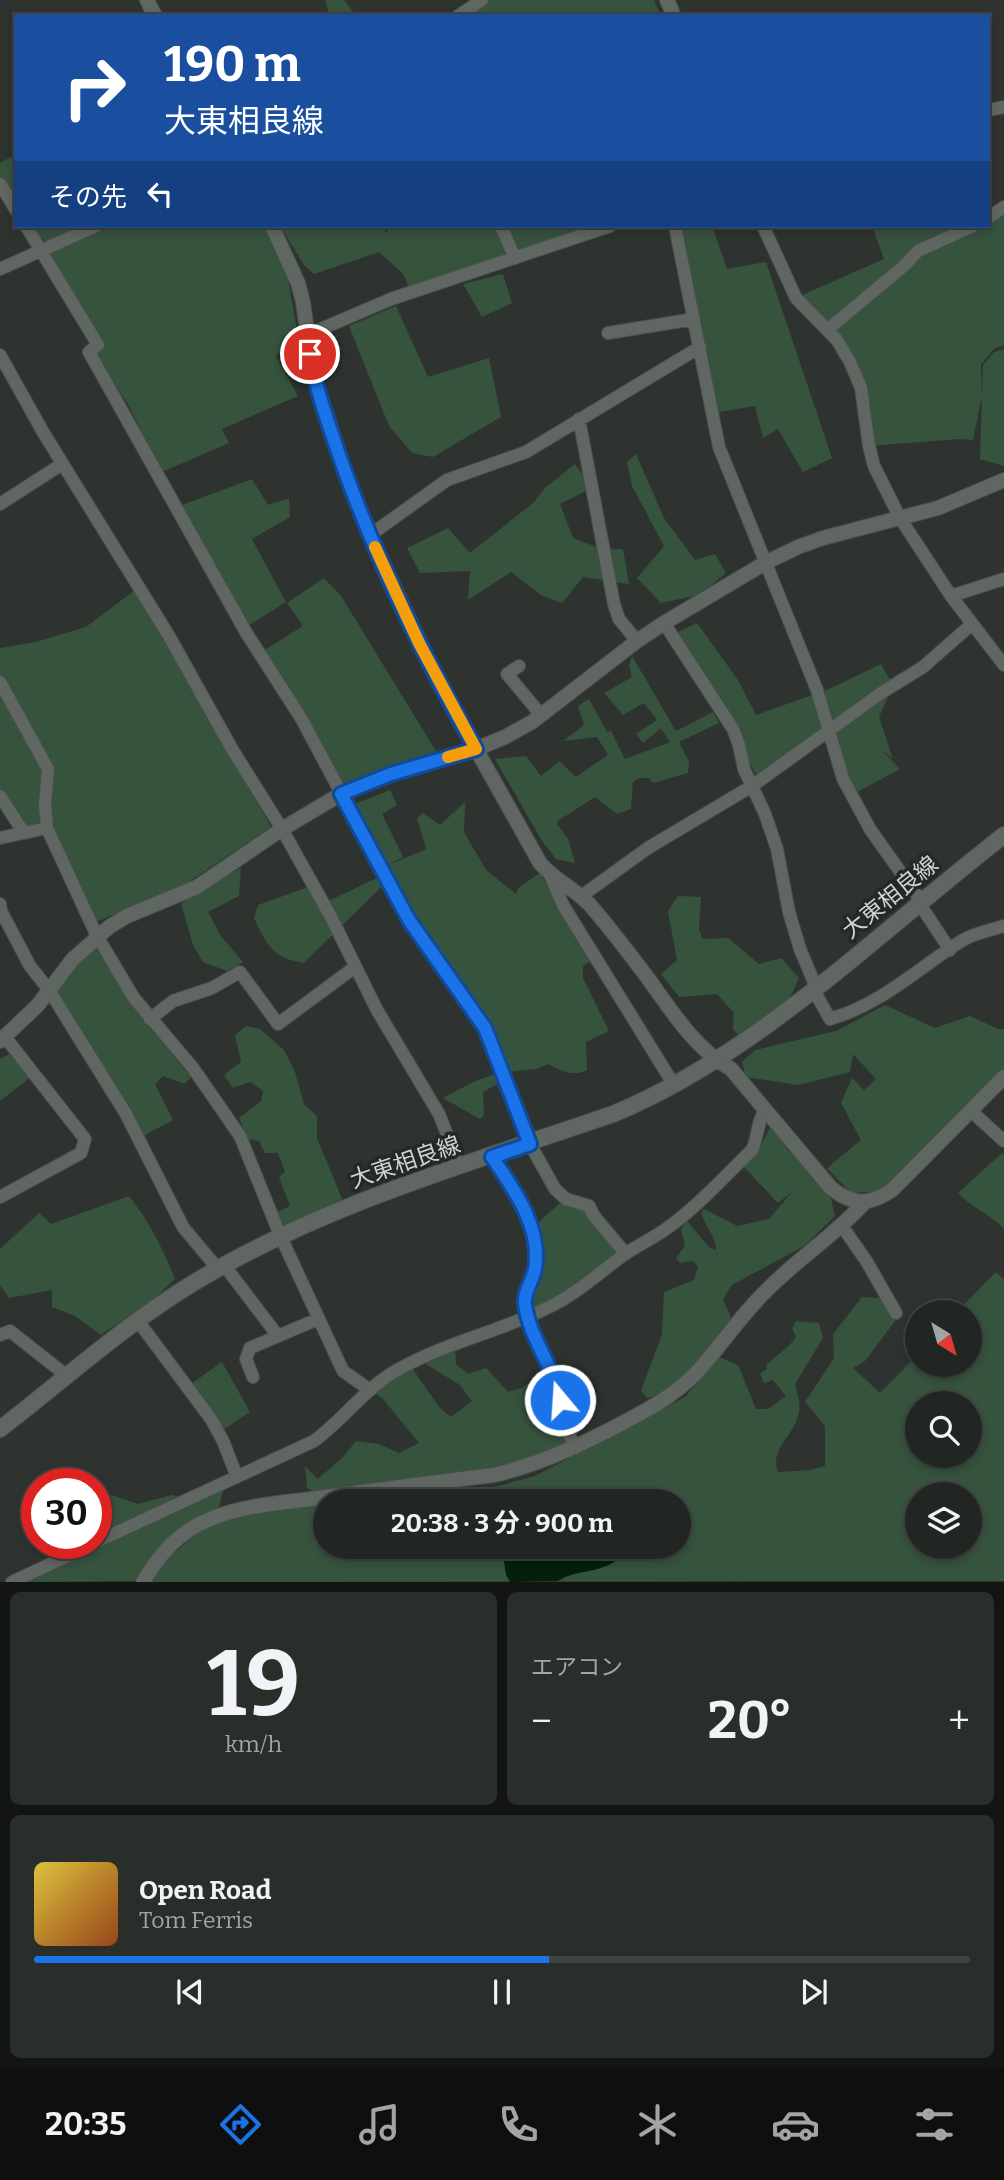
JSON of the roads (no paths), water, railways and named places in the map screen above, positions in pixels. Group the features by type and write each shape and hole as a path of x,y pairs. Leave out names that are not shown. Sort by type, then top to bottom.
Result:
{"main road":[{"name":"大東相良線","path":"0,1429 171,1297 280,1235 344,1207 622,1111 674,1085 749,1039 1004,835"}],"street":[{"path":"461,14 482,0"},
{"path":"0,184 14,207"},
{"path":"27,228 98,345 89,352 247,634 301,718 409,920 485,1028 530,1144 555,1189 566,1199 589,1206 594,1216 626,1254"},
{"path":"0,269 92,228"},
{"path":"273,228 298,283 313,373 350,487 419,643 540,863 551,877 563,905 674,1085"},
{"path":"502,228 515,258"},
{"path":"307,335 391,299 604,228"},
{"path":"675,228 719,447 817,690 843,779 870,829 950,950"},
{"path":"764,228 796,298 837,340 850,362 861,388 874,466 900,517 951,596 1004,665"},
{"path":"827,330 918,251 969,228"},
{"path":"608,333 694,319"},
{"path":"370,535 447,480 526,452 700,348"},
{"path":"0,355 62,464 169,636 232,749 282,829 395,1042 439,1114 460,1167"},
{"path":"579,419 614,604 619,619 637,640"},
{"path":"0,504 62,464"},
{"path":"0,1197 81,1153 85,1139 3,1039 38,1005 72,960 97,936 127,916 197,887 282,829 341,794 391,774 476,749 505,737 541,715 637,640 765,563 823,538 939,508 1004,480"},
{"path":"951,596 1004,579"},
{"path":"664,623 733,729 744,769 765,814 777,849 789,912 800,949 814,988 830,1019 874,1001 966,938 1004,926"},
{"path":"580,897 648,848 752,786 923,667 972,624"},
{"path":"519,666 508,674 541,715"},
{"path":"0,682 48,769 45,804 47,828 97,936 134,998 193,1068 240,1136 280,1235 343,1371 370,1390"},
{"path":"0,796 24,833"},
{"path":"0,838 47,828"},
{"path":"551,877 587,902 686,1031 716,1060 731,1069 831,1188 842,1197 865,1202 879,1200 892,1191 1004,1077"},
{"path":"0,904 17,944 49,990 126,1114 183,1227 221,1267 278,1336"},
{"path":"150,1019 173,1001 212,988 240,972 278,1024 355,967"},
{"path":"112,1535 314,1441 397,1369 528,1318 579,1291 626,1254 669,1228 752,1150 757,1140 761,1115 766,1110"},
{"path":"971,1111 1004,1141"},
{"path":"492,1157 533,1227 535,1268 524,1301 534,1338 557,1382 563,1423 576,1448"},
{"path":"143,1581 160,1555 174,1541 207,1520 233,1511 494,1475 530,1466 576,1448 662,1402 679,1389 698,1371 763,1293 785,1271 842,1226 865,1202"},
{"path":"842,1226 867,1262 896,1313"},
{"path":"253,1377 246,1359 250,1348 318,1319"},
{"path":"138,1321 211,1419 237,1477"},
{"path":"0,1335 10,1331 67,1376"},
{"path":"12,1581 60,1559"}]}
